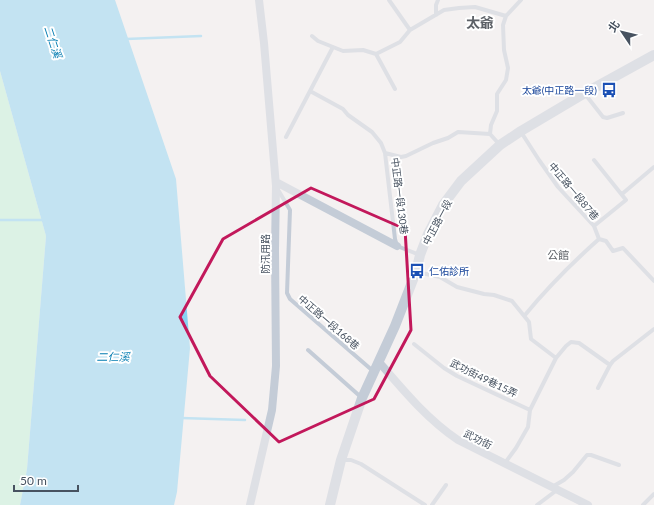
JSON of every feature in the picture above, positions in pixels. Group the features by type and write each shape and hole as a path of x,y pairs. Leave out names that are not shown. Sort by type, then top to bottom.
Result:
{"street":[{"name":"防汛用路","path":"250,505 272,410 276,366 276,184 259,0"},
{"name":"中正路一段","path":"332,504 341,460 362,398 379,362 416,272 428,234 444,205 461,181 500,145 521,131 585,93 654,55"},
{"name":"中正路一段130巷","path":"276,184 397,246"},
{"name":"武功街","path":"379,362 416,405 448,434 588,505"}],"lane":[{"path":"389,0 410,30"},
{"path":"436,15 436,5 438,0"},
{"path":"490,134 491,125 497,112 497,94 506,80 508,68 502,35 503,25 506,16 521,0"},
{"path":"312,36 318,41 343,51 363,50 376,54 400,42 410,30 444,10 475,7 506,16"},
{"path":"286,137 333,47"},
{"path":"376,54 395,88"},
{"name":"中正路一段130巷","path":"310,91 343,109 348,115 372,132 380,143 385,153 397,246 420,256"},
{"path":"585,93 603,117 607,118 623,113"},
{"name":"中正路一段87巷","path":"521,131 538,160 558,187 594,226 598,239"},
{"path":"385,153 401,157 406,156 440,140 448,138 458,132 490,134 500,145"},
{"path":"594,160 626,200 594,226"},
{"path":"622,194 654,167"},
{"name":"中正路一段168巷","path":"276,184 290,210 287,293 290,298 374,372"},
{"path":"525,315 549,287 598,239 606,242 613,251 623,248 654,281"},
{"path":"416,272 440,278 458,287 494,295 512,301 525,315 529,322 531,339 556,358"},
{"path":"598,388 610,365 654,329"},
{"path":"505,463 528,427 530,410 556,358 566,346 571,342 579,343 610,365"},
{"name":"武功街49巷15弄","path":"414,344 444,368 457,376 530,410"},
{"path":"308,350 362,398"},
{"path":"537,505 573,472 587,455 619,465"},
{"path":"341,460 351,460 361,464 424,505"},
{"path":"432,505 446,485"},
{"path":"643,505 654,494"}],"highlighted area":[{"path":"311,188 405,229 411,330 374,399 279,442 210,376 180,317 223,239"}],"green space":[{"path":"0,71 46,236 27,469 20,505 0,505"}],"water":[{"name":"二仁溪","path":"0,0 115,0 176,179 190,348 177,492 174,505 20,505 27,469 46,236 0,71"}],"waterway":[{"path":"126,39 201,36"},
{"path":"0,220 43,220"},
{"path":"181,418 245,420"}],"place":[{"name":"太爺(中正路一段)","path":"609,90"},
{"name":"仁佑診所","path":"417,271"}],"district":[{"name":"太爺","path":"480,23"},
{"name":"公館","path":"558,255"}]}
